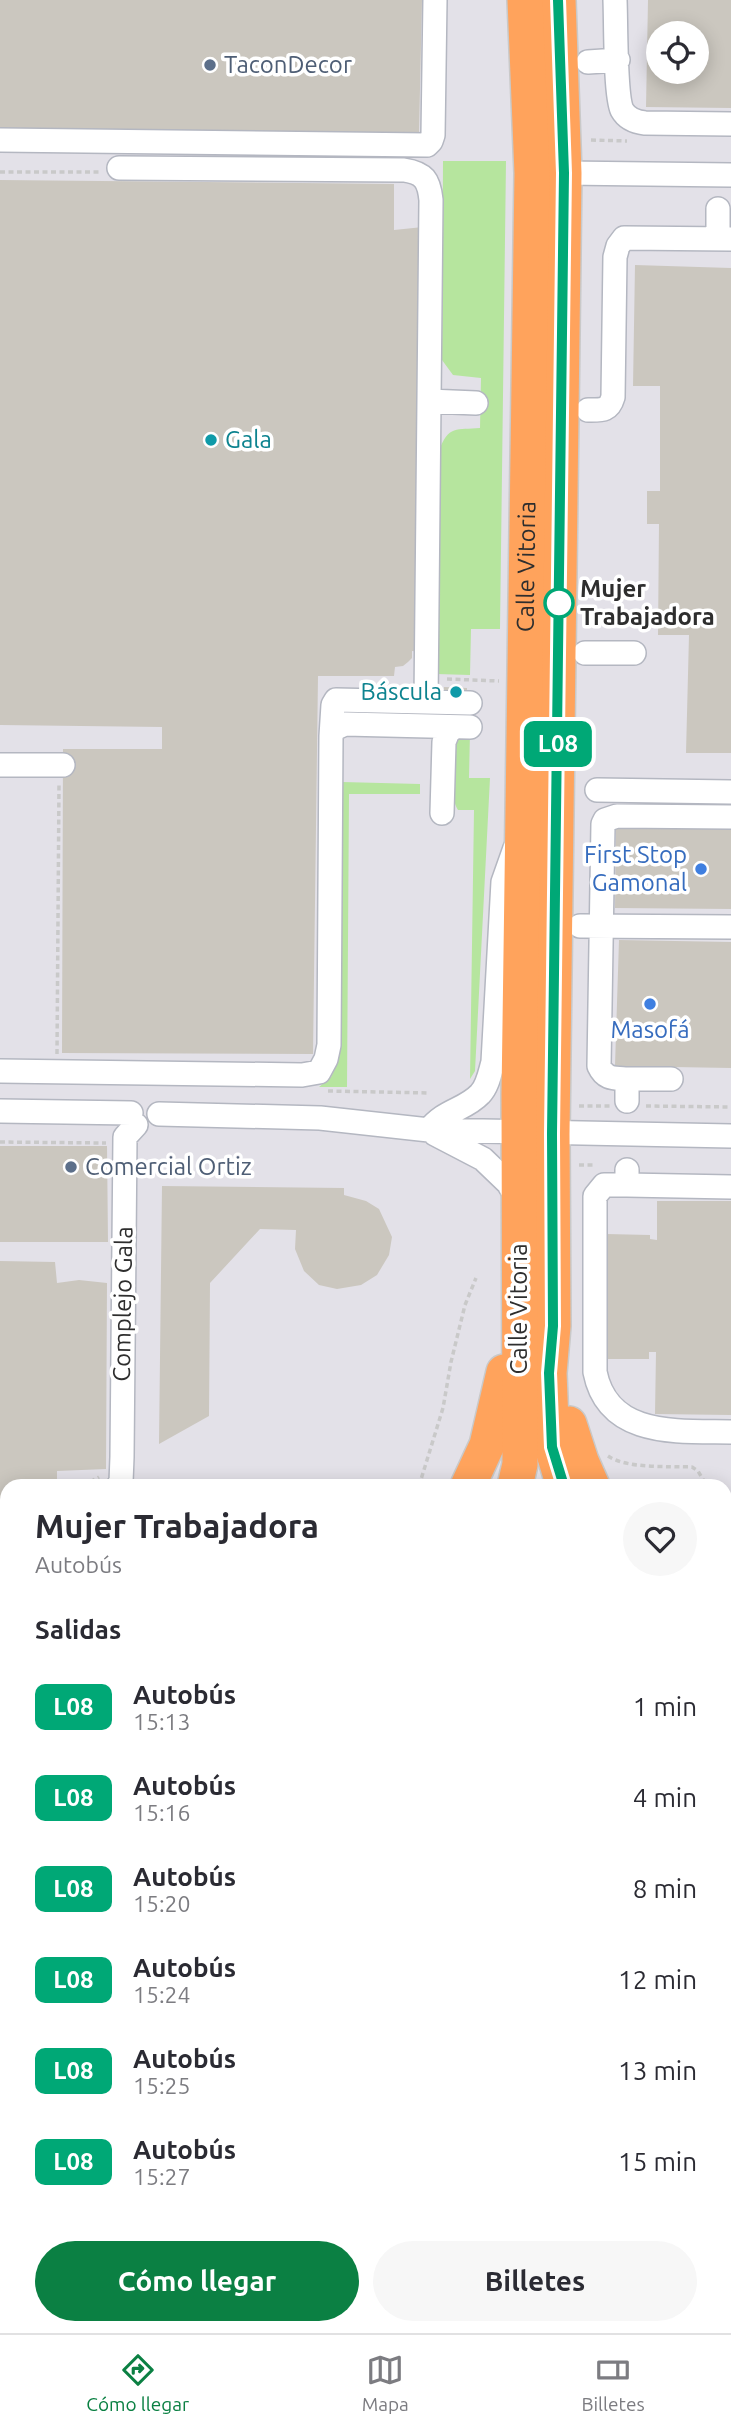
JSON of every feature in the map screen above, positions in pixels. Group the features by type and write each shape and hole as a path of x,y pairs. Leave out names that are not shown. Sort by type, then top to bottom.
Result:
{"highway":[{"path":"526,0 537,19 547,155 552,166 564,173 548,187 531,216"},
{"name":"Calle Vitoria","path":"517,1479 520,1464 518,1132 531,216 526,0"},
{"name":"Calle Vitoria","path":"558,0 564,173 552,1134 553,1326 549,1373 552,1447 562,1479"},
{"path":"471,1479 488,1445 504,1372 506,1249 519,1207"},
{"path":"553,1326 570,1431 580,1461 599,1470"}],"street":[{"path":"0,140 427,145 433,135 435,0"},
{"path":"615,0 622,111 633,121 723,128"},
{"path":"588,62 618,60"},
{"path":"119,168 404,170 418,172 425,179 431,200 426,702"},
{"path":"564,173 731,174"},
{"path":"588,410 607,409 611,406 613,397 615,257 618,246 624,238 724,239 718,209"},
{"path":"429,401 476,403"},
{"path":"584,653 634,653"},
{"path":"0,1072 302,1075 320,1072 329,1045 333,705 337,700 470,703"},
{"path":"331,736 334,729 345,724 463,727 448,732 444,743 442,813"},
{"path":"0,765 61,770"},
{"path":"597,790 731,792"},
{"path":"670,1079 627,1098 603,1074 599,1066 591,926 602,829 605,820 617,816 731,817"},
{"path":"429,1130 437,1119 481,1093 487,1082 493,1062 503,882 509,859 522,833"},
{"path":"591,926 731,927"},
{"path":"520,957 532,989 534,1006 534,1110 538,1119 552,1134"},
{"path":"0,1111 134,1119 150,1128 157,1122 159,1114 320,1118 429,1130 731,1136"},
{"name":"Complejo Gala","path":"120,1479 125,1137 134,1119"},
{"path":"429,1130 482,1159 508,1184 519,1207"},
{"name":"Calle Vitoria","path":"518,1132 531,1142 536,1150 541,1309 553,1326"},
{"path":"731,1187 627,1178 604,1185 595,1196 595,1372 598,1389 621,1415 648,1428 731,1432"}],"path":[{"path":"0,172 111,172 119,168"},
{"path":"426,679 501,681"},
{"path":"61,770 57,1055 61,1058"},
{"path":"572,1106 627,1098 731,1107"},
{"path":"0,1142 111,1143"},
{"path":"421,1479 443,1408 465,1305 476,1278"},
{"path":"599,1470 615,1461 692,1467 703,1479"}],"shaded area":[{"path":"0,0 731,0 731,1479 0,1479"}],"green space":[{"path":"443,161 506,161 500,629 471,629 470,675 436,674 439,451 446,437 454,430 480,428 481,378 453,375 442,360"},
{"path":"470,732 469,778 490,778 475,1071 470,1079 474,810 458,810 453,796 453,776 457,741 459,736"},
{"path":"342,782 420,784 420,794 349,794 347,1087 319,1087 331,1077 338,1062"}],"building":[{"name":"TaconDecor","path":"0,0 422,0 419,133 0,129"},
{"path":"648,0 731,0 731,108 646,107 646,84 709,84 709,21 648,21"},
{"name":"Gala","path":"0,180 394,184 394,230 423,227 421,652 412,651 412,658 408,662 395,667 394,676 318,676 313,1054 62,1053 63,749 162,749 162,727 0,725"},
{"path":"635,265 731,268 731,753 686,753 689,635 658,635 659,524 647,524 647,491 660,491 660,386 633,386"},
{"name":"Báscula","path":"444,687 467,688 467,697 444,697"},
{"path":"616,825 731,827 731,909 615,908"},
{"path":"619,940 731,942 731,1068 615,1066"},
{"path":"0,1146 107,1146 108,1242 0,1242"},
{"path":"162,1186 344,1188 344,1195 366,1201 379,1209 392,1237 389,1255 377,1275 361,1285 337,1289 319,1285 304,1271 295,1249 296,1230 260,1229 210,1283 209,1416 159,1444"},
{"path":"657,1201 731,1201 731,1415 655,1414 656,1352 649,1352 649,1359 605,1359 606,1234 650,1235 650,1239 657,1240"},
{"path":"0,1261 55,1262 57,1283 79,1280 107,1283 106,1469 57,1471 57,1479 0,1479"}],"bus line":[{"name":"L08","path":"558,0 564,173 552,1134 553,1326 549,1373 552,1447 561,1479"}],"place":[{"name":"TaconDecor","path":"210,65"},
{"name":"Gala","path":"211,440"},
{"name":"Mujer Trabajadora","path":"559,603"},
{"name":"Báscula","path":"456,692"},
{"name":"First Stop Gamonal","path":"701,869"},
{"name":"Masofá","path":"650,1004"},
{"name":"Comercial Ortiz","path":"71,1167"}]}
